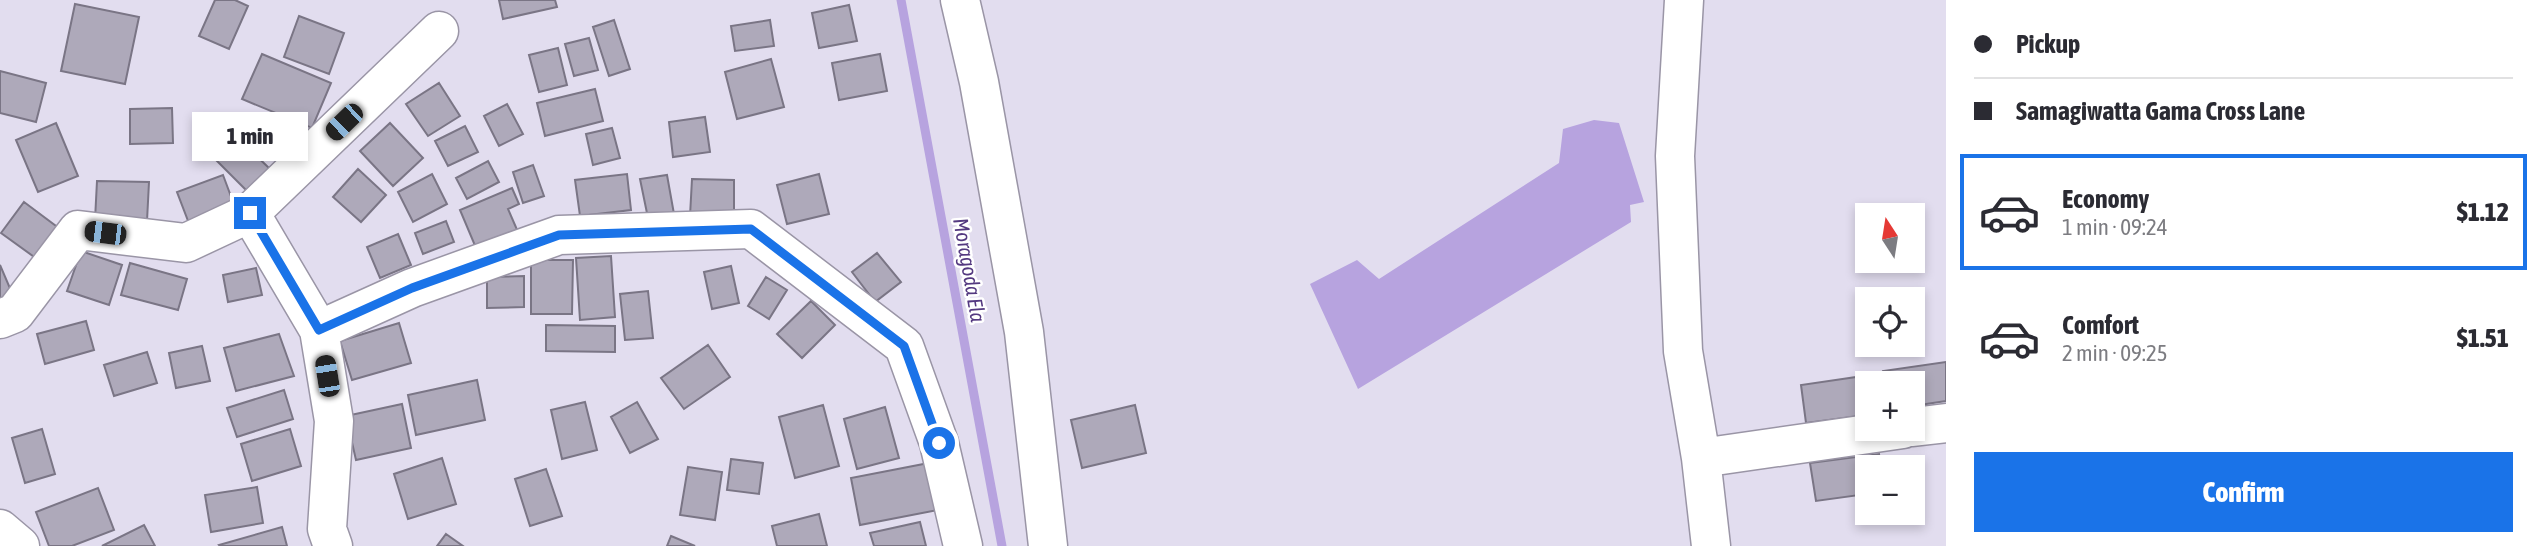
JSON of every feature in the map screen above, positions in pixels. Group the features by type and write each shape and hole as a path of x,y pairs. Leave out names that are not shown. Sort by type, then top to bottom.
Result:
{"street":[{"path":"960,0 979,82 1024,332 1048,546"},
{"path":"1684,0 1675,156 1683,351 1701,458 1711,546"},
{"path":"0,319 15,313 78,230 186,243 250,213 439,31"},
{"path":"250,213 319,330 334,421 327,529 333,546"},
{"path":"319,330 412,288 559,235 751,229 904,346 939,443 962,546"},
{"path":"1925,426 1946,423"},
{"path":"1701,458 1855,436"},
{"path":"0,529 20,546"}],"shaded area":[{"path":"1594,120 1619,123 1644,202 1630,205 1631,222 1358,389 1310,284 1357,260 1379,279 1559,163 1563,129"}],"building":[{"path":"215,0 235,0 248,6 229,49 199,36"},
{"path":"499,0 555,0 557,7 503,19"},
{"path":"75,4 139,17 125,84 61,71"},
{"path":"849,5 857,41 819,48 812,13"},
{"path":"299,16 344,33 329,74 284,57"},
{"path":"614,20 630,69 609,76 593,27"},
{"path":"770,20 774,46 735,51 731,26"},
{"path":"589,38 598,70 574,76 565,44"},
{"path":"558,48 567,85 539,92 529,55"},
{"path":"262,54 331,83 312,128 242,99"},
{"path":"880,54 887,91 839,100 832,63"},
{"path":"771,59 784,107 737,119 725,72"},
{"path":"0,71 46,83 36,122 0,113"},
{"path":"439,83 460,116 428,136 406,104"},
{"path":"595,89 603,121 545,136 537,103"},
{"path":"507,104 523,134 499,146 484,116"},
{"path":"172,108 173,143 130,144 130,109"},
{"path":"705,117 710,152 673,157 669,122"},
{"path":"56,123 78,176 38,192 16,140"},
{"path":"390,123 423,158 393,186 360,151"},
{"path":"465,126 478,152 448,166 435,141"},
{"path":"612,128 620,158 593,165 586,134"},
{"path":"238,138 270,169 248,192 216,160"},
{"path":"488,161 499,182 467,199 456,178"},
{"path":"533,165 544,196 523,203 513,172"},
{"path":"358,169 386,195 361,222 333,197"},
{"path":"432,174 447,204 413,222 398,192"},
{"path":"627,174 631,210 580,216 575,180"},
{"path":"819,174 829,214 787,224 777,185"},
{"path":"223,175 236,210 190,226 177,192"},
{"path":"667,175 674,214 648,218 640,179"},
{"path":"692,179 734,180 734,216 690,216"},
{"path":"97,181 149,182 147,221 95,220"},
{"path":"512,188 519,204 508,209 518,232 476,248 460,210"},
{"path":"24,202 60,229 37,259 1,233"},
{"path":"446,221 454,242 423,254 415,233"},
{"path":"398,234 411,265 380,278 367,247"},
{"path":"81,251 122,265 109,305 67,291"},
{"path":"877,253 901,282 875,302 852,272"},
{"path":"611,256 615,317 580,320 576,258"},
{"path":"531,260 573,260 572,314 531,314"},
{"path":"130,263 187,279 178,310 121,295"},
{"path":"0,265 12,293 0,299"},
{"path":"731,266 739,303 712,309 704,272"},
{"path":"256,268 262,295 228,302 223,275"},
{"path":"524,276 524,307 487,308 487,277"},
{"path":"766,277 787,290 769,319 748,306"},
{"path":"648,291 653,338 625,340 620,294"},
{"path":"811,301 835,325 802,358 777,334"},
{"path":"86,321 94,350 45,364 37,334"},
{"path":"399,323 411,363 352,380 340,341"},
{"path":"546,325 615,326 615,352 546,351"},
{"path":"279,334 294,376 236,391 224,348"},
{"path":"708,345 730,377 684,409 661,378"},
{"path":"202,346 210,381 176,388 169,353"},
{"path":"147,352 157,383 114,396 104,365"},
{"path":"1946,362 1946,401 1925,404 1925,371 1883,371"},
{"path":"1855,377 1855,417 1806,423 1801,385"},
{"path":"477,380 485,420 416,435 408,395"},
{"path":"284,390 293,419 237,437 227,408"},
{"path":"585,402 597,450 562,459 551,410"},
{"path":"637,402 658,439 630,453 611,417"},
{"path":"402,404 411,448 356,460 346,416"},
{"path":"823,405 839,466 795,478 779,417"},
{"path":"1135,405 1146,453 1082,468 1071,420"},
{"path":"885,407 899,458 857,469 844,419"},
{"path":"42,429 55,474 25,483 12,438"},
{"path":"290,429 301,466 252,481 241,444"},
{"path":"1855,457 1855,496 1816,501 1810,463"},
{"path":"442,458 456,504 408,519 394,474"},
{"path":"731,459 763,463 759,494 727,490"},
{"path":"934,462 943,509 860,525 851,478"},
{"path":"688,467 722,472 715,520 680,515"},
{"path":"546,469 562,516 530,526 515,479"},
{"path":"257,487 263,523 211,532 205,495"},
{"path":"98,488 114,530 72,546 49,546 36,512"},
{"path":"819,514 827,546 777,546 772,526"},
{"path":"920,522 926,546 874,546 870,533"},
{"path":"144,525 155,546 102,546"},
{"path":"282,527 287,546 219,545"},
{"path":"446,534 463,546 437,546"},
{"path":"671,536 695,546 667,546"}],"waterway":[{"name":"Moragoda Ela","path":"901,0 1002,546"}],"route":[{"path":"250,213 319,330 412,288 559,235 751,229 904,346 939,443"}]}
